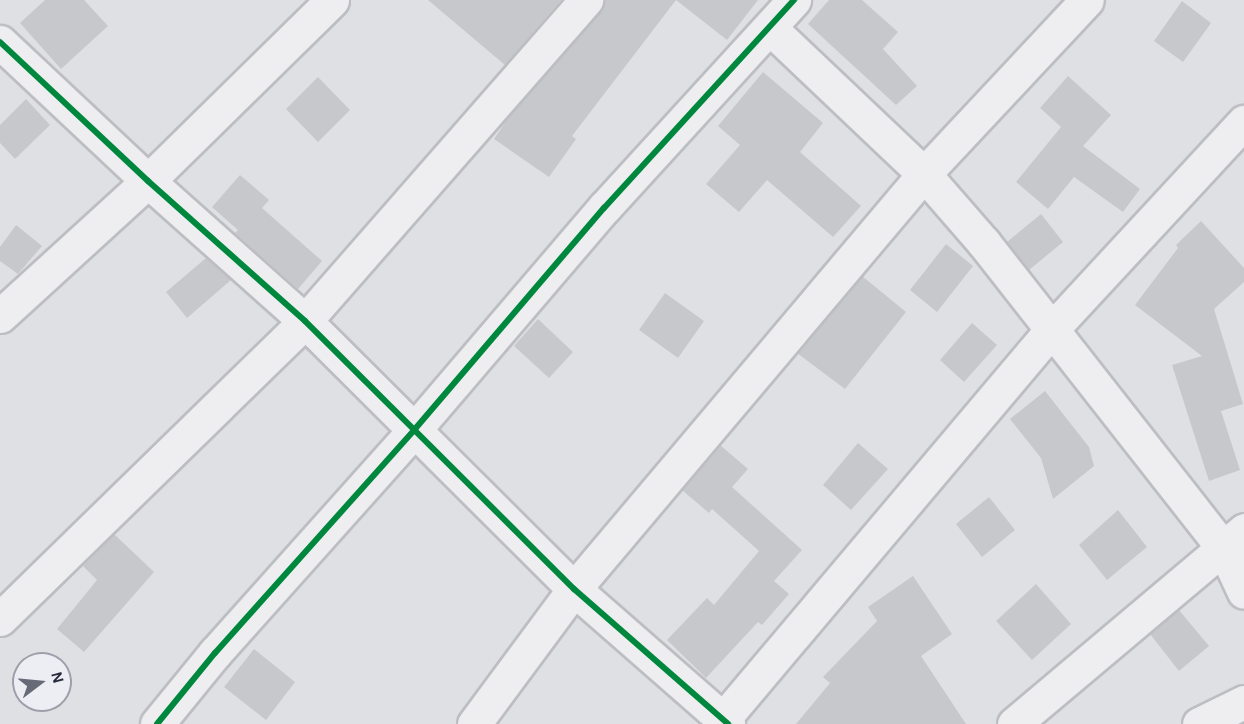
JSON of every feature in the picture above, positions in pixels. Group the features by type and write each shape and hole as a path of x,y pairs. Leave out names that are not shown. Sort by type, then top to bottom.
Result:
{"street":[{"path":"0,316 148,181 332,0"},
{"path":"0,619 305,321 586,0"},
{"path":"157,724 215,653 415,429 604,208 794,0"},
{"path":"474,724 574,589 924,174 1087,0"},
{"path":"770,28 924,174 1234,539 1244,592"},
{"path":"0,42 148,181 305,321 574,589 723,723 1053,328 1244,122"},
{"path":"1014,724 1234,539"},
{"path":"1199,724 1244,702"}],"building":[{"path":"45,0 84,0 108,26 61,69 20,23"},
{"path":"428,0 561,0 505,65"},
{"path":"604,0 676,0 572,136 576,139 549,177 494,139 510,115 600,12"},
{"path":"676,0 758,0 727,40"},
{"path":"829,0 862,0 898,32 883,49 917,86 896,105 808,24"},
{"path":"1182,1 1211,23 1183,62 1154,41"},
{"path":"763,72 823,123 800,152 861,206 833,237 767,180 739,212 706,184 740,145 718,126"},
{"path":"1068,76 1111,115 1083,146 1140,189 1123,212 1074,177 1048,209 1016,182 1061,127 1040,108"},
{"path":"318,77 350,110 318,142 286,109"},
{"path":"26,99 50,125 15,159 0,143 0,125"},
{"path":"240,175 269,200 262,208 322,261 298,289 235,233 238,230 212,207"},
{"path":"1041,214 1063,242 1029,270 1007,242"},
{"path":"1201,221 1244,268 1244,282 1214,309 1243,404 1221,411 1240,470 1209,481 1172,365 1202,356 1135,305 1178,248 1176,245"},
{"path":"16,225 42,246 18,274 0,261 0,247"},
{"path":"946,244 973,266 937,312 910,290"},
{"path":"206,258 231,280 187,318 166,292"},
{"path":"862,276 906,312 845,389 797,353"},
{"path":"665,293 704,321 678,358 639,330"},
{"path":"538,319 573,352 549,378 514,346"},
{"path":"972,323 997,345 964,382 940,360"},
{"path":"1045,391 1089,447 1094,466 1053,499 1041,458 1010,419"},
{"path":"858,443 888,469 851,510 823,485"},
{"path":"720,445 748,469 732,487 802,550 774,581 789,594 762,625 758,622 706,678 667,640 707,598 714,605 759,551 712,509 709,513 682,490"},
{"path":"989,497 1015,530 982,557 956,524"},
{"path":"1118,510 1147,547 1107,580 1079,545"},
{"path":"114,534 154,572 84,652 57,629 97,580 83,566"},
{"path":"913,576 952,634 921,656 966,724 796,724 830,683 823,677 877,621 868,607"},
{"path":"1036,584 1071,624 1032,660 996,621"},
{"path":"1179,610 1209,646 1179,671 1150,634"},
{"path":"254,649 295,682 266,720 224,687"}],"cycle path":[{"path":"157,724 215,653 415,429 604,208 794,0"},
{"path":"0,42 148,181 305,321 574,589 728,724"}]}
